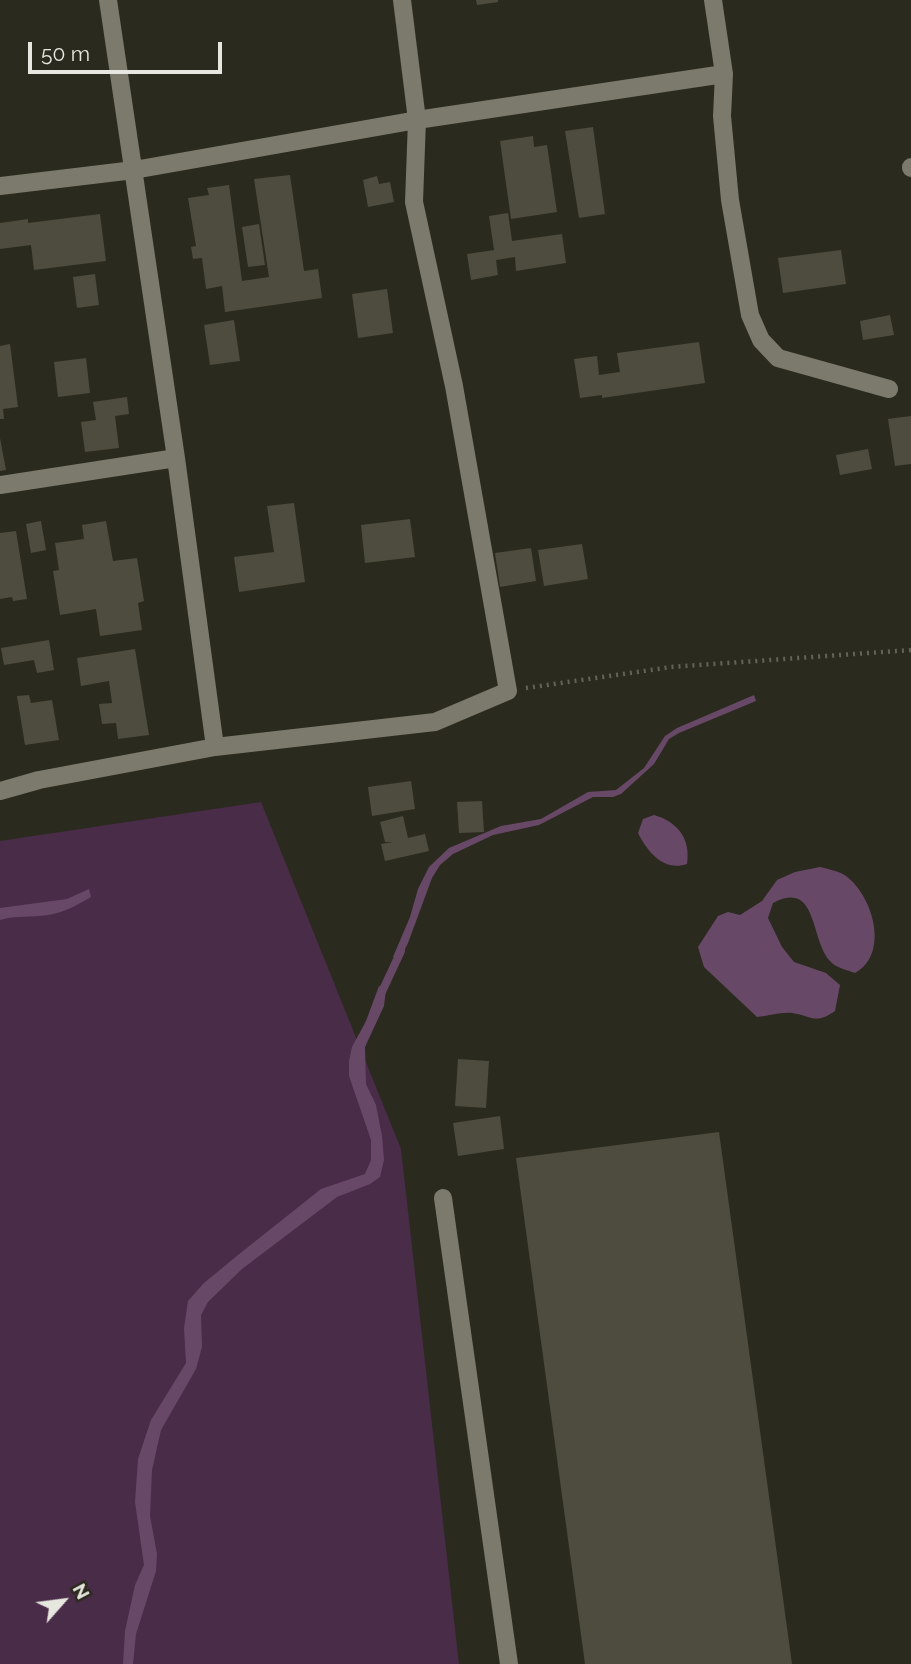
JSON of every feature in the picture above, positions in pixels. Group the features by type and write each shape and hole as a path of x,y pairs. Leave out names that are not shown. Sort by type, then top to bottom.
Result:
{"street":[{"path":"108,0 176,457 215,747"},
{"path":"0,791 38,780 215,747 435,722 508,691 454,386 414,202 417,120 402,0"},
{"path":"713,0 724,74 722,116 730,200 750,315 761,340 778,358 889,389"},
{"path":"0,186 134,170 417,120 724,74"},
{"path":"0,485 176,457"},
{"path":"443,1198 509,1664"}],"path":[{"path":"508,691 671,667 911,650"}],"shaded area":[{"path":"754,695 756,701 669,739 654,764 621,794 613,797 593,797 539,825 493,835 453,854 440,865 432,878 399,961 393,957 429,867 449,848 501,826 541,819 588,792 616,790 644,768 665,736 677,728"},
{"path":"261,802 401,1149 459,1664 0,1664 0,841"},
{"path":"654,815 670,822 681,833 687,847 687,864 670,865 657,858 646,847 638,833 643,819"},
{"path":"820,867 846,876 864,897 874,925 872,953 866,964 855,973 838,967 824,951 806,905 798,899 788,898 773,903 768,918 782,947 794,962 826,973 840,985 835,1011 823,1018 788,1013 757,1017 704,967 698,947 718,916 728,912 740,915 762,901 777,880 795,872"},
{"path":"89,889 91,897 60,912 0,920 0,908 67,899"},
{"path":"379,986 386,989 384,1006 365,1047 366,1084 376,1105 382,1136 384,1160 380,1177 370,1184 337,1197 242,1269 208,1302 201,1315 202,1347 196,1369 161,1430 152,1470 150,1516 157,1554 156,1571 136,1634 133,1664 123,1664 125,1631 135,1585 144,1565 135,1502 138,1459 151,1420 186,1363 184,1328 188,1301 204,1283 321,1189 365,1174 371,1160 371,1140 349,1076 349,1061 352,1047 366,1021"}],"building":[{"path":"476,0 498,0 498,2 477,5"},
{"path":"593,127 605,214 579,218 565,131"},
{"path":"533,136 534,147 547,145 557,212 511,219 500,141"},
{"path":"290,175 304,271 318,269 322,298 225,312 222,286 206,289 202,258 193,259 191,247 196,246 188,198 209,195 207,188 229,185 242,281 269,277 254,179"},
{"path":"377,176 379,184 390,182 394,202 368,207 363,180"},
{"path":"508,213 512,241 562,234 566,263 516,271 515,257 496,260 498,275 471,280 467,254 494,250 489,216"},
{"path":"100,214 106,261 34,270 31,245 0,249 0,223 28,219 28,223"},
{"path":"259,224 265,265 248,267 242,227"},
{"path":"841,250 846,284 783,293 778,258"},
{"path":"95,274 99,305 77,308 73,277"},
{"path":"387,289 393,333 358,338 352,294"},
{"path":"890,315 894,335 863,340 860,321"},
{"path":"234,320 240,361 210,365 204,325"},
{"path":"699,342 705,383 602,398 602,395 580,398 574,359 597,356 599,375 620,372 617,353"},
{"path":"10,344 18,407 3,409 4,419 0,419 0,346"},
{"path":"86,358 90,393 58,397 54,362"},
{"path":"127,397 129,414 115,416 119,448 85,452 81,422 96,420 93,402"},
{"path":"911,416 911,464 895,466 888,419"},
{"path":"0,438 6,470 0,471"},
{"path":"868,449 872,469 840,475 836,455"},
{"path":"294,503 305,582 239,592 234,557 274,552 267,506"},
{"path":"410,519 415,557 365,563 361,525"},
{"path":"41,521 46,550 31,553 26,524"},
{"path":"106,521 113,561 137,558 144,601 138,603 142,630 100,636 96,609 60,615 53,571 59,570 55,543 84,539 82,525"},
{"path":"16,531 27,599 13,601 12,597 0,599 0,533"},
{"path":"582,544 588,579 544,586 538,550"},
{"path":"531,548 536,581 500,587 495,553"},
{"path":"49,640 54,670 37,673 34,660 4,665 1,648"},
{"path":"135,649 149,735 118,739 116,723 102,724 99,704 112,703 109,681 81,686 77,658"},
{"path":"29,695 31,703 52,700 59,740 25,745 17,696"},
{"path":"411,781 415,809 372,816 368,787"},
{"path":"482,801 484,832 459,833 457,802"},
{"path":"403,816 408,838 425,834 429,851 385,861 381,844 393,842 385,842 380,822"},
{"path":"458,1059 489,1061 486,1108 455,1106"},
{"path":"500,1116 504,1149 458,1156 453,1123"},
{"path":"719,1132 792,1664 585,1664 516,1158"}],"waterway":[{"path":"380,996 401,951"}]}
